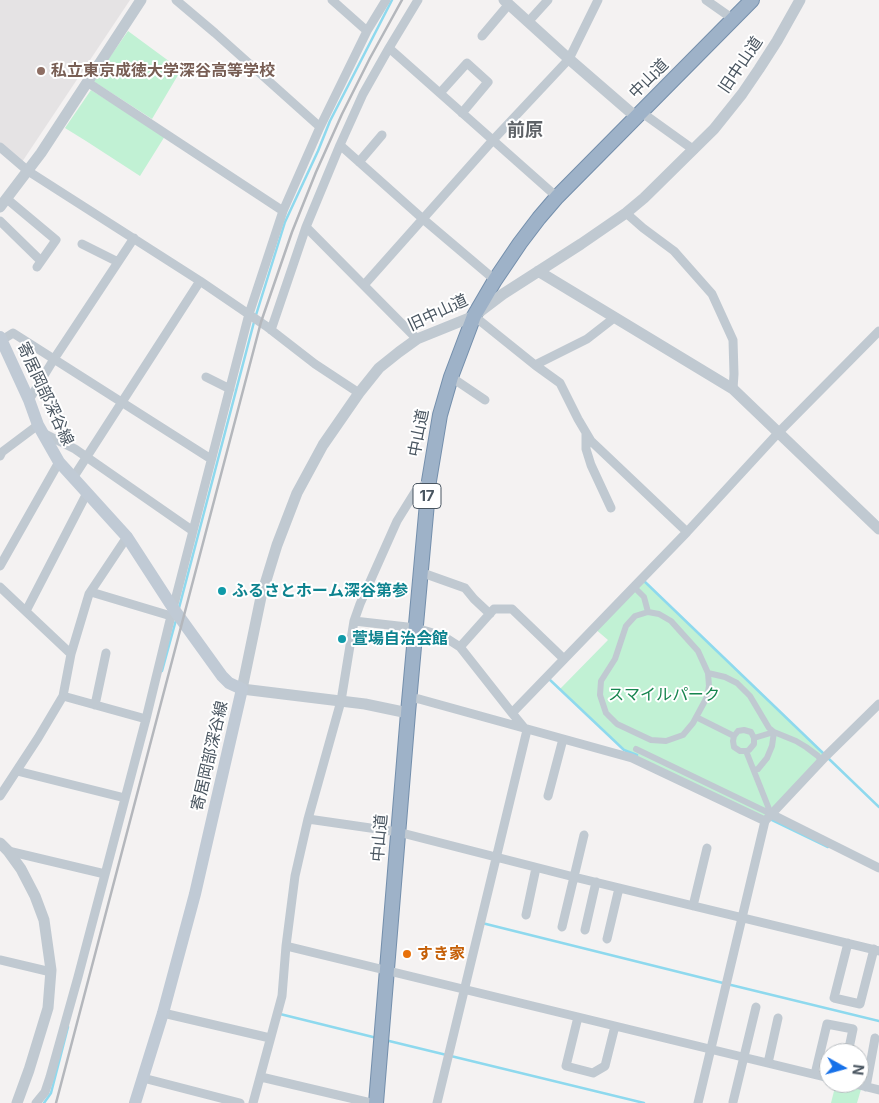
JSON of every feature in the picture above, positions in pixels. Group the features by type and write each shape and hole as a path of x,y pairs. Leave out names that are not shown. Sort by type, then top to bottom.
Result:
{"highway":[{"name":"中山道","path":"376,1103 428,481 440,415 451,377 474,316 495,280 520,243 557,196 752,0"}],"main road":[{"name":"寄居岡部深谷線","path":"1,340 29,400 40,429 59,462 127,537 172,612 222,676 230,683 242,689 195,894 163,1013 135,1103"}],"street":[{"path":"0,221 39,264 56,240 3,203 28,171 141,0"},
{"path":"176,0 320,127"},
{"path":"332,0 367,31"},
{"path":"36,1103 45,1092 76,986 249,314 283,211 320,127 367,31 386,0"},
{"path":"271,330 306,227 340,145 363,94 418,0"},
{"path":"528,22 548,0"},
{"path":"364,285 493,140 569,59 598,0"},
{"path":"706,0 733,19"},
{"name":"旧中山道","path":"242,689 266,582 297,493 323,445 379,368 417,339 474,316 497,298 626,213 644,198 714,129 742,94 773,48 800,0"},
{"path":"482,36 506,2 569,59 639,114 694,150"},
{"path":"389,48 557,196"},
{"path":"440,93 467,63 488,82 462,113"},
{"path":"87,82 283,211"},
{"path":"359,162 382,135"},
{"path":"340,145 495,280"},
{"path":"0,147 28,171 200,281 249,314 315,364 359,393"},
{"path":"626,213 674,251 712,294 733,340 733,389"},
{"path":"306,227 417,339"},
{"path":"29,400 134,238"},
{"path":"82,244 118,262"},
{"path":"538,272 733,389 879,529"},
{"path":"73,478 200,281"},
{"path":"474,316 560,383 591,441 687,532"},
{"path":"535,365 587,339 614,318"},
{"path":"512,713 687,532 779,432 879,331"},
{"path":"1,340 13,333 212,459"},
{"path":"206,377 230,389"},
{"path":"451,377 485,400"},
{"path":"1,452 40,429 87,457 193,531"},
{"path":"586,434 586,449 591,465 611,508"},
{"path":"0,566 59,462"},
{"path":"253,1103 282,996 295,876 308,819 341,701 354,621 397,521 415,492 428,481"},
{"path":"26,612 87,493"},
{"path":"0,796 63,696 71,654 91,592 127,537"},
{"path":"420,572 465,588 490,614"},
{"path":"0,587 71,654"},
{"path":"634,587 644,597 648,612"},
{"path":"91,592 172,612"},
{"path":"460,647 494,609 512,609 564,659"},
{"path":"648,612 660,614 671,621 698,651 708,673 709,686 707,696 696,717 683,735 666,741 651,740 616,724 606,713 600,695 601,681 615,659 626,626 635,616 648,612"},
{"path":"354,621 416,628 443,636 460,647 527,730"},
{"path":"95,705 106,653"},
{"path":"708,673 725,677 737,683 750,696 769,728 806,747 818,756 821,761"},
{"path":"242,689 366,704 408,713"},
{"path":"63,696 146,719"},
{"path":"409,698 419,699 632,758 879,868"},
{"path":"698,1103 768,817 879,704"},
{"path":"696,717 734,736"},
{"path":"437,1103 527,730"},
{"path":"738,731 751,732 754,744 749,750 740,750 734,747 734,736 738,731"},
{"path":"754,738 774,732"},
{"path":"754,770 758,769 767,758 772,746 774,732"},
{"path":"632,758 641,736"},
{"path":"548,796 563,739"},
{"path":"636,749 768,817"},
{"path":"746,751 754,770 768,817"},
{"path":"16,771 125,798"},
{"path":"308,819 398,832 536,868 596,882 693,906 848,943 876,950 860,1004 834,998 848,943"},
{"path":"562,927 584,836"},
{"path":"4,847 105,874"},
{"path":"4,847 22,869 35,896 44,920 51,972 48,1008 17,1103"},
{"path":"693,906 707,848"},
{"path":"526,914 536,868"},
{"path":"585,930 596,882"},
{"path":"608,939 619,888"},
{"path":"286,946 819,1075"},
{"path":"0,960 51,972"},
{"path":"733,1102 756,1007"},
{"path":"163,1013 270,1038"},
{"path":"578,1017 566,1066 593,1073 605,1066 615,1026"},
{"path":"768,1063 778,1018"},
{"path":"822,1043 827,1024 853,1029 850,1043"},
{"path":"869,1071 875,1038"},
{"path":"815,1074 819,1057"},
{"path":"261,1077 371,1103"},
{"path":"143,1078 240,1103"}],"shaded area":[{"name":"私立東京成徳大学深谷高等学校","path":"0,0 130,0 22,162 0,143"}],"green space":[{"path":"128,31 181,70 152,119 93,81"},
{"path":"91,90 165,136 140,176 65,128"},
{"name":"スマイルパーク","path":"642,579 826,756 765,821 632,758 560,689 608,640 594,628"},
{"path":"834,1093 860,1093 857,1103 831,1103"}],"waterway":[{"path":"256,315 285,222 330,121 392,0"},
{"path":"179,608 254,322"},
{"path":"643,580 824,754"},
{"path":"162,671 176,620"},
{"path":"549,679 624,750 637,755"},
{"path":"828,758 879,807"},
{"path":"770,819 828,847"},
{"path":"482,923 879,1021"},
{"path":"280,1014 377,1038"},
{"path":"44,1103 51,1093 68,1027"},
{"path":"385,1040 644,1103"}],"railway":[{"path":"56,1103 261,322 292,232 316,172 342,114 402,0"}],"place":[{"name":"私立東京成徳大学深谷高等学校","path":"41,71"},
{"name":"ふるさとホーム深谷第参","path":"222,591"},
{"name":"萱場自治会館","path":"342,639"},
{"name":"すき家","path":"407,954"}],"district":[{"name":"前原","path":"525,131"}]}
